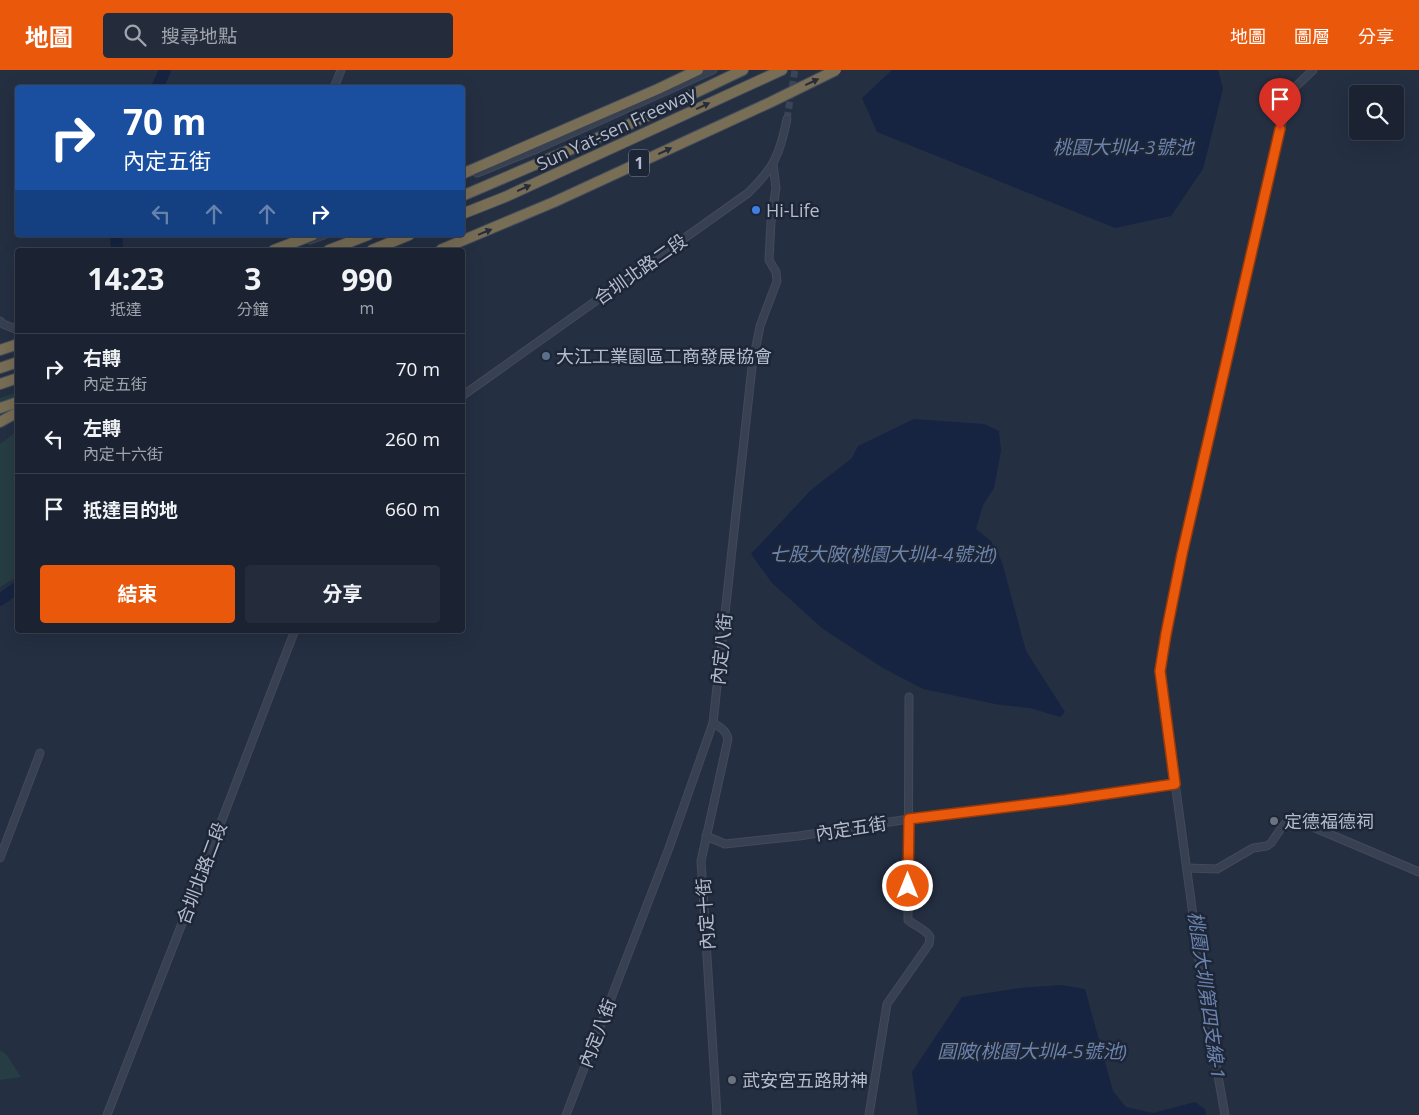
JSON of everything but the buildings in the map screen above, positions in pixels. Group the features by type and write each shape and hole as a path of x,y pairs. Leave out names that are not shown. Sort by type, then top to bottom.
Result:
{"highway":[{"path":"465,173 698,70"},
{"name":"Sun Yat-sen Freeway","path":"465,195 630,124 743,70"},
{"name":"Sun Yat-sen Freeway","path":"465,213 505,197 782,70"},
{"name":"1","path":"445,248 563,198 763,106 836,70"},
{"path":"279,248 308,237"},
{"path":"334,248 363,237"},
{"path":"377,248 405,237"},
{"path":"0,346 15,344"},
{"path":"0,350 15,344"},
{"path":"0,368 15,363"},
{"path":"0,384 15,379"},
{"path":"0,408 15,403"},
{"path":"0,422 15,414"}],"street":[{"path":"335,85 341,70"},
{"path":"465,178 539,148 713,70"},
{"path":"1225,1115 1204,997 1161,667 1182,554 1289,93 1313,70"},
{"name":"合圳北路二段","path":"465,394 748,193 773,164 781,146 787,119"},
{"name":"內定八街","path":"566,1115 670,848 713,723 752,367 760,326 777,281 776,272 768,260 776,188 773,164"},
{"path":"291,248 319,237"},
{"path":"0,321 15,329"},
{"name":"合圳北路二段","path":"107,1115 294,633"},
{"path":"869,1115 887,1004 929,944 930,937 928,933 908,920 909,697"},
{"name":"內定十街","path":"713,723 727,734 728,739 701,861 717,1115"},
{"path":"0,858 40,752"},
{"name":"內定五街","path":"706,836 726,844 799,836 909,819 1065,800 1175,784"},
{"path":"1187,868 1217,869 1253,848 1267,846 1282,826 1294,819 1419,872"}],"green space":[{"path":"15,393 15,409 0,419 0,398"},
{"path":"15,433 15,578 0,587 0,444"},
{"path":"0,1050 6,1054 21,1077 0,1080"}],"water":[{"name":"桃園大圳4-3號池","path":"892,70 1218,70 1223,89 1203,169 1171,216 1115,228 877,132 862,98"},
{"name":"七股大陂(桃園大圳4-4號池)","path":"914,419 984,424 999,431 1001,451 994,488 983,505 976,529 991,541 1002,562 1026,651 1065,712 1060,717 1030,708 1000,705 923,689 883,668 823,629 772,583 751,554 811,490 852,458 858,446"},
{"name":"圓陂(桃園大圳4-5號池)","path":"1061,985 1085,989 1113,1091 1126,1107 1153,1113 1195,1102 1205,1109 1206,1115 918,1115 912,1072 962,997 1019,988"}],"waterway":[{"path":"158,85 165,70"},
{"path":"116,237 117,248"},
{"path":"0,600 15,589"},
{"name":"桃園大圳第四支線-1","path":"1202,954 1212,1023"}],"tunnel":[{"path":"787,119 795,70"}],"place":[{"name":"Hi-Life","path":"756,210"},
{"name":"大江工業園區工商發展協會","path":"546,356"},
{"name":"定德福德祠","path":"1274,821"},
{"name":"武安宮五路財神","path":"732,1080"}],"route":[{"path":"908,886 909,819 1065,800 1175,784 1160,671 1182,554 1280,129"}]}
